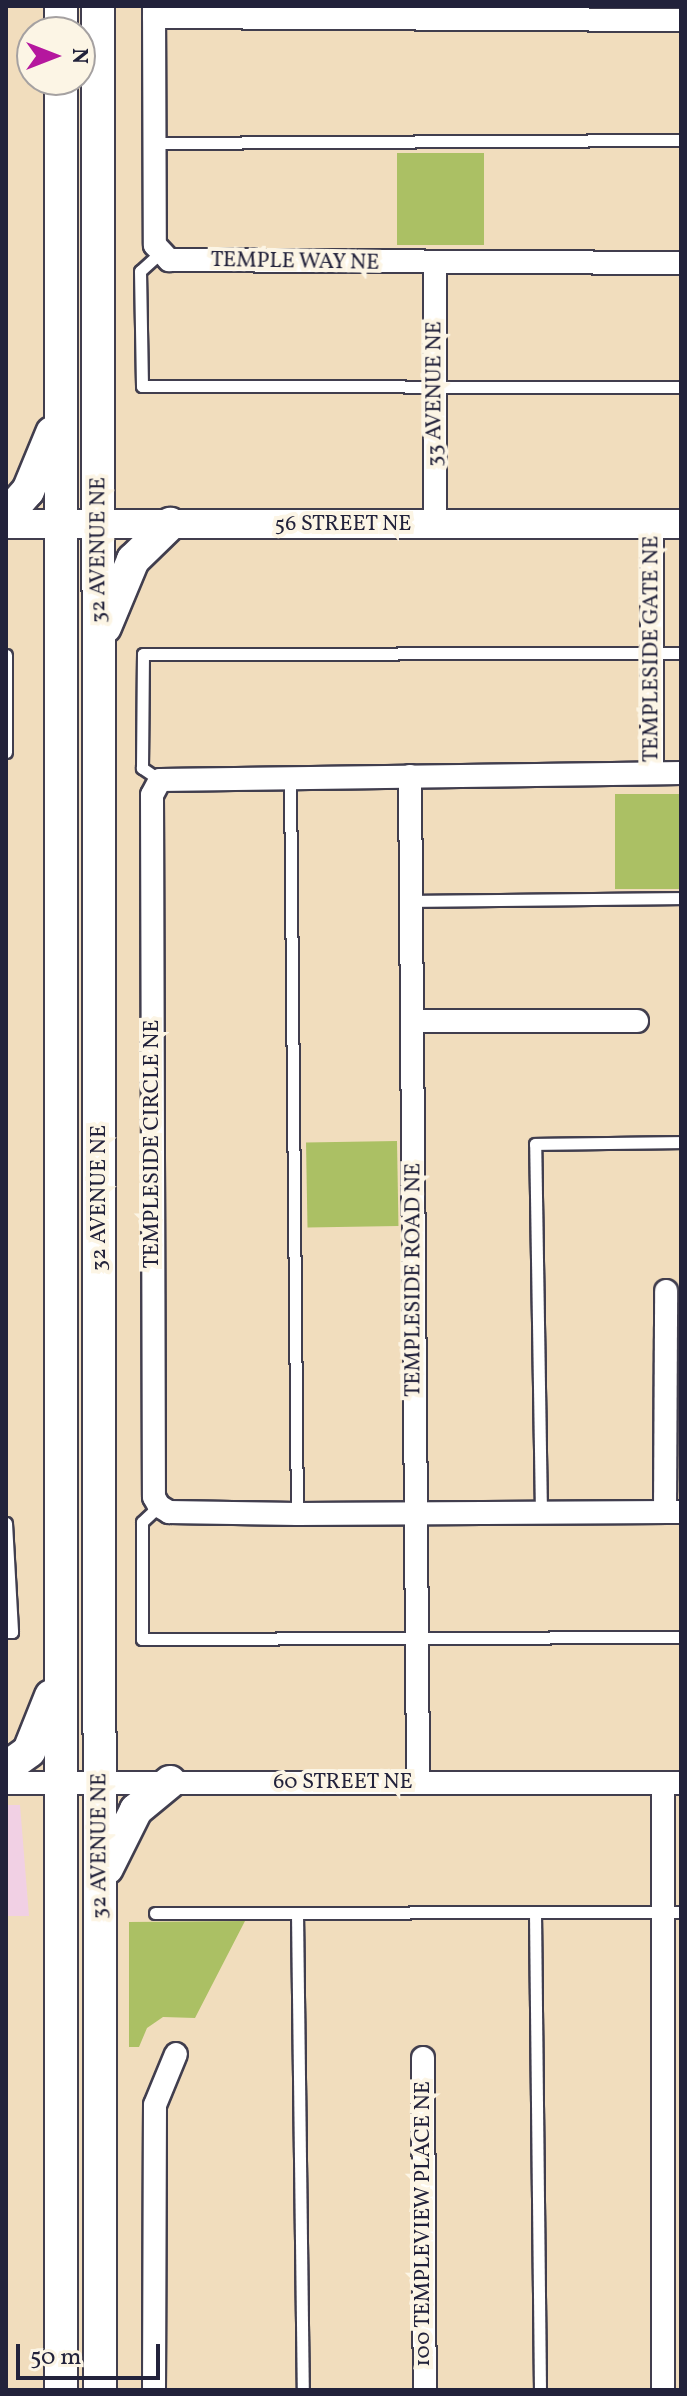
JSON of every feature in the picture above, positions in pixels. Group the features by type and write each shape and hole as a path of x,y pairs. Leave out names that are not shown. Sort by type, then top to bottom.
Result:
{"main road":[{"name":"32 AVENUE NE","path":"98,6 100,2390"},
{"name":"32 AVENUE NE","path":"61,96 61,2390"},
{"path":"6,516 39,470 60,411"},
{"path":"99,641 133,560 170,524"},
{"path":"6,1768 29,1751 39,1734 59,1670"},
{"path":"100,1886 122,1830 147,1799 170,1782"}],"street":[{"path":"159,254 154,11 419,12 681,20"},
{"name":"TEMPLE WAY NE","path":"159,254 169,260 435,264 681,263"},
{"name":"33 AVENUE NE","path":"435,264 435,525"},
{"name":"56 STREET NE","path":"6,524 681,524"},
{"name":"TEMPLESIDE GATE NE","path":"652,524 652,773"},
{"path":"160,780 681,773"},
{"name":"TEMPLESIDE ROAD NE","path":"410,776 418,1783"},
{"name":"TEMPLESIDE CIRCLE NE","path":"159,1506 154,1497 152,795 160,780"},
{"path":"412,1021 637,1021"},
{"path":"159,1506 169,1512 297,1514 673,1512 666,1291"},
{"name":"60 STREET NE","path":"6,1783 672,1783"},
{"path":"663,2390 672,2292 672,1783"},
{"path":"154,2390 155,2105 176,2054"},
{"name":"100 TEMPLEVIEW PLACE NE","path":"423,2058 425,2390"}],"lane":[{"path":"155,143 681,140"},
{"path":"159,254 140,271 142,386 681,387"},
{"path":"160,780 142,768 143,654 681,653"},
{"path":"6,655 6,752"},
{"path":"290,776 297,1514"},
{"path":"411,901 681,898"},
{"path":"541,1514 535,1144 681,1142"},
{"path":"159,1506 142,1522 142,1639 681,1637"},
{"path":"6,1523 12,1632 6,1632"},
{"path":"155,1913 670,1912"},
{"path":"297,1913 303,2390"},
{"path":"535,1913 540,2390"}],"shaded area":[{"path":"6,1805 20,1805 29,1916 6,1916"}],"green space":[{"path":"397,153 484,153 484,245 397,245"},
{"path":"615,794 681,794 681,889 615,889"},
{"path":"397,1141 398,1226 307,1228 306,1143"},
{"path":"245,1921 195,2018 163,2017 147,2028 139,2047 129,2047 129,1922"}]}
